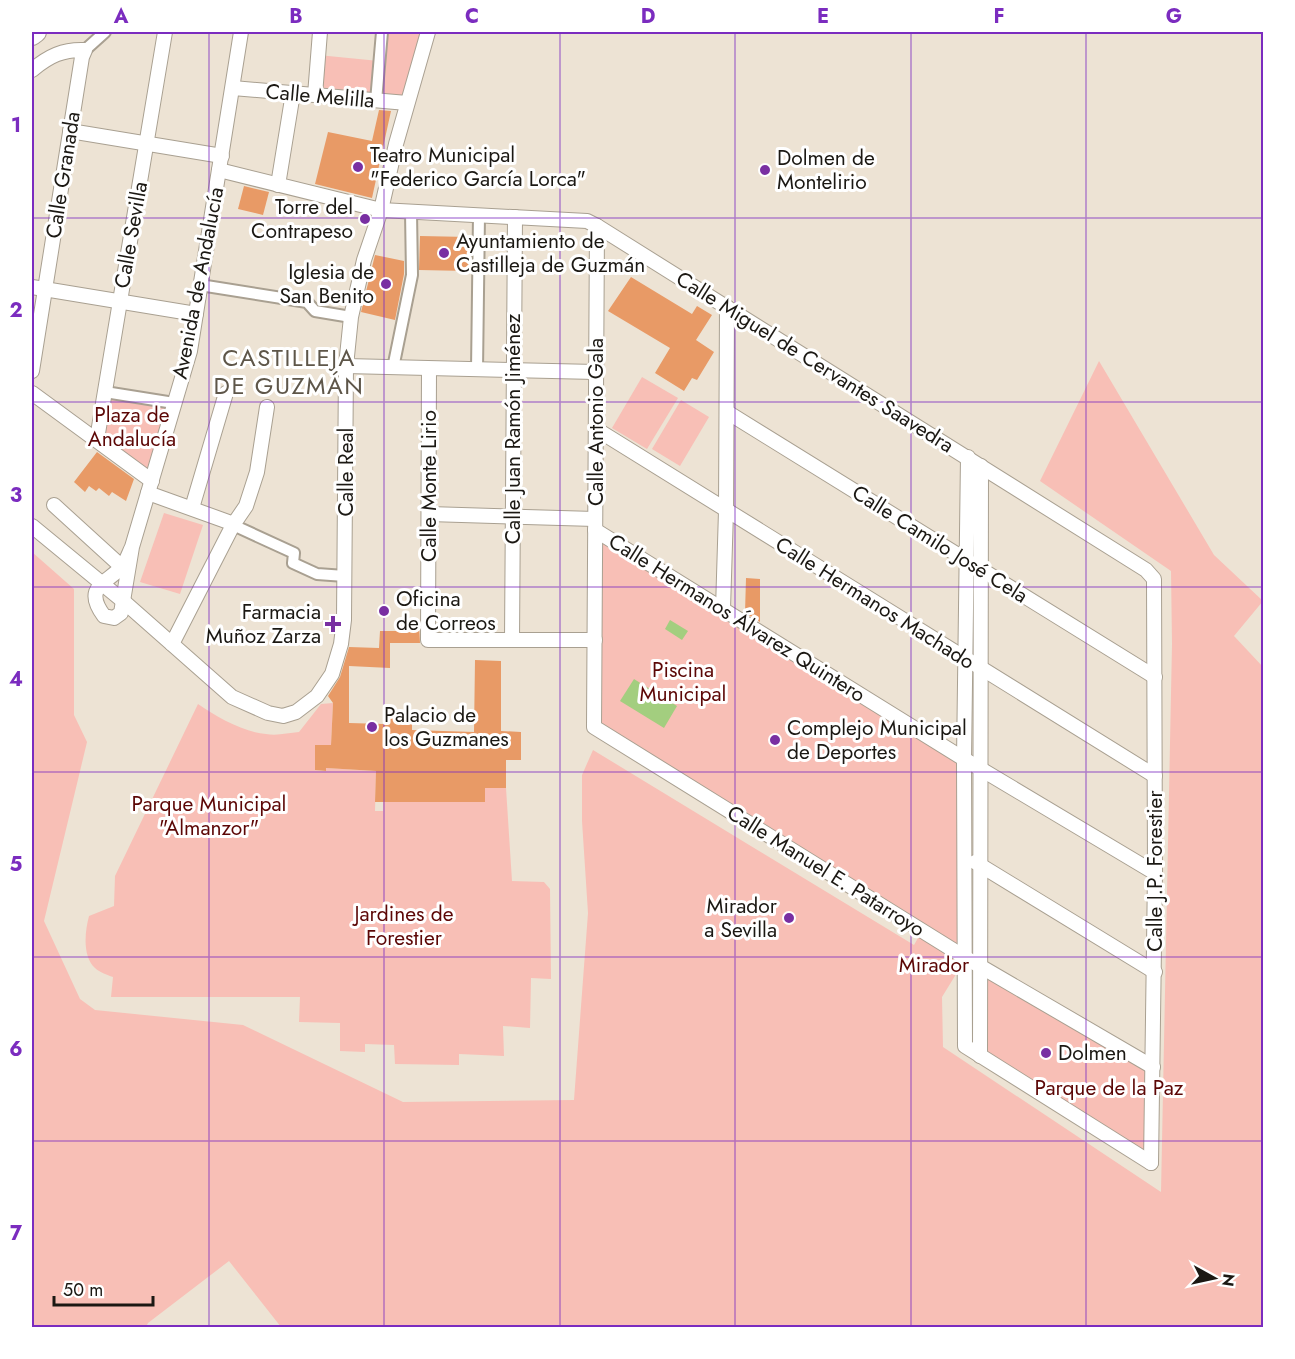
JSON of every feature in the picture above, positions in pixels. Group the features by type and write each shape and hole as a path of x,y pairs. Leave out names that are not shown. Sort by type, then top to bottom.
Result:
{"main road":[{"path":"32,35 36,32"}],"street":[{"path":"32,70 52,55 69,49 85,50 105,32"},
{"name":"Calle Sevilla","path":"97,439 165,32"},
{"name":"Avenida de Andalucía","path":"122,600 132,547 190,351 241,32"},
{"path":"315,95 320,32"},
{"path":"376,101 382,32"},
{"name":"Calle Real","path":"172,644 232,697 268,713 283,716 296,712 317,696 332,674 341,644 344,620 346,366 351,317 364,260 381,210 407,103 428,32"},
{"name":"Calle Granada","path":"32,371 38,288 85,50"},
{"name":"Calle Melilla","path":"233,87 407,103"},
{"path":"278,185 293,93"},
{"name":"Calle Miguel de Cervantes Saavedra","path":"70,131 147,144 220,163 278,185 381,210 587,222 597,226 1146,570 1155,579"},
{"path":"393,368 412,275 411,212"},
{"path":"477,370 479,215"},
{"name":"Calle Juan Ramón Jiménez","path":"512,640 514,217"},
{"name":"Calle Antonio Gala","path":"594,727 597,226"},
{"path":"200,285 307,302 315,311 351,317"},
{"path":"38,288 196,314"},
{"path":"723,609 727,307"},
{"path":"346,366 596,372"},
{"name":"Calle Monte Lirio","path":"429,369 428,640 512,640"},
{"path":"105,392 174,403"},
{"path":"32,393 97,439 150,487 294,553 293,563 317,574 345,576"},
{"path":"192,508 226,393"},
{"path":"32,526 172,644 234,524 246,506 257,472 267,407"},
{"name":"Calle Camilo José Cela","path":"726,412 1155,677"},
{"name":"Calle Hermanos Machado","path":"596,429 966,661 1155,776"},
{"path":"968,458 964,759 965,1046 980,1056"},
{"path":"980,1056 981,466"},
{"path":"54,505 122,567"},
{"path":"429,514 512,517 595,525"},
{"name":"Calle Hermanos Álvarez Quintero","path":"595,525 723,609 964,759 1155,873"},
{"path":"122,600 120,614 114,618 104,616 97,607 100,583 122,567 132,547"},
{"name":"Calle J.P. Forestier","path":"980,1056 1151,1163 1155,972 1155,579"},
{"path":"512,640 595,640"},
{"name":"Calle Manuel E. Patarroyo","path":"594,727 980,966 1153,1068"},
{"path":"966,856 1155,972"}],"green space":[{"path":"382,32 428,32 407,103 315,95 318,55 379,61"},
{"path":"1099,361 1214,555 1263,601 1234,636 1264,668 1263,1327 281,1327 229,1261 148,1323 146,1327 32,1327 32,552 74,589 74,715 87,742 44,921 80,999 95,1010 243,1025 403,1102 574,1100 588,913 582,821 582,775 593,750 914,945 922,931 594,727 595,530 964,759 966,958 942,997 943,1047 1161,1192 1172,644 1171,571 1040,481"},
{"path":"642,377 678,398 647,449 612,428"},
{"name":"Plaza de Andalucía","path":"105,392 174,403 152,481 97,439"},
{"path":"681,400 709,417 680,466 652,449"},
{"path":"164,513 203,525 180,594 140,582"},
{"name":"Jardines de Forestier","path":"333,703 331,745 315,745 315,770 325,771 326,768 376,771 375,811 383,811 383,802 485,802 485,788 506,788 512,881 544,882 550,889 551,979 531,978 530,1028 503,1026 504,1056 459,1054 459,1065 395,1064 394,1045 365,1044 365,1052 340,1051 340,1023 299,1022 300,997 111,997 113,977 95,968 88,957 86,929 89,916 114,906 115,876 198,704 239,727 257,733 274,735 299,732 321,704"},
{"name":"Parque de la Paz","path":"980,966 1153,1067 1151,1163 980,1056"}],"shaded area":[{"path":"670,620 688,631 682,640 665,629"},
{"path":"634,679 677,706 664,728 620,701"}],"building":[{"name":"Teatro Municipal \"Federico García Lorca\"","path":"379,110 391,111 372,198 315,184 328,132 372,141"},
{"path":"244,186 269,192 263,215 238,209"},
{"name":"Ayuntamiento de Castilleja de Guzmán","path":"420,236 469,237 468,271 419,270"},
{"name":"Iglesia de San Benito","path":"375,255 404,261 404,274 395,320 361,312"},
{"path":"631,277 692,314 697,306 712,315 696,340 714,352 697,380 692,378 684,391 655,373 670,348 608,311"},
{"path":"97,452 134,479 126,501 112,492 109,496 99,488 96,491 89,486 85,492 74,482"},
{"path":"746,578 760,579 760,622 745,613"},
{"name":"Palacio de los Guzmanes","path":"401,624 419,624 420,643 390,643 390,668 349,666 349,723 384,724 384,715 412,716 412,730 474,732 475,660 501,661 501,731 521,732 521,760 506,760 506,788 485,788 485,802 375,802 376,771 326,768 326,771 315,770 315,745 331,745 333,703 328,696 340,677 349,647 379,648 380,631 401,631"}],"place":[{"name":"Teatro Municipal \"Federico García Lorca\"","path":"358,167"},
{"name":"Dolmen de Montelirio","path":"765,170"},
{"name":"Torre del Contrapeso","path":"365,219"},
{"name":"Ayuntamiento de Castilleja de Guzmán","path":"444,253"},
{"name":"Iglesia de San Benito","path":"386,284"},
{"name":"Oficina de Correos","path":"384,611"},
{"name":"Farmacia Muñoz Zarza","path":"333,624"},
{"name":"Palacio de los Guzmanes","path":"372,727"},
{"name":"Complejo Municipal de Deportes","path":"775,740"},
{"name":"Mirador a Sevilla","path":"789,918"},
{"name":"Dolmen","path":"1046,1053"}],"district":[{"name":"CASTILLEJA DE GUZMÁN","path":"289,372"}],"park label":[{"name":"Piscina Municipal","path":"683,682"},
{"name":"Parque Municipal \"Almanzor\"","path":"209,816"},
{"name":"Mirador","path":"934,965"}]}
